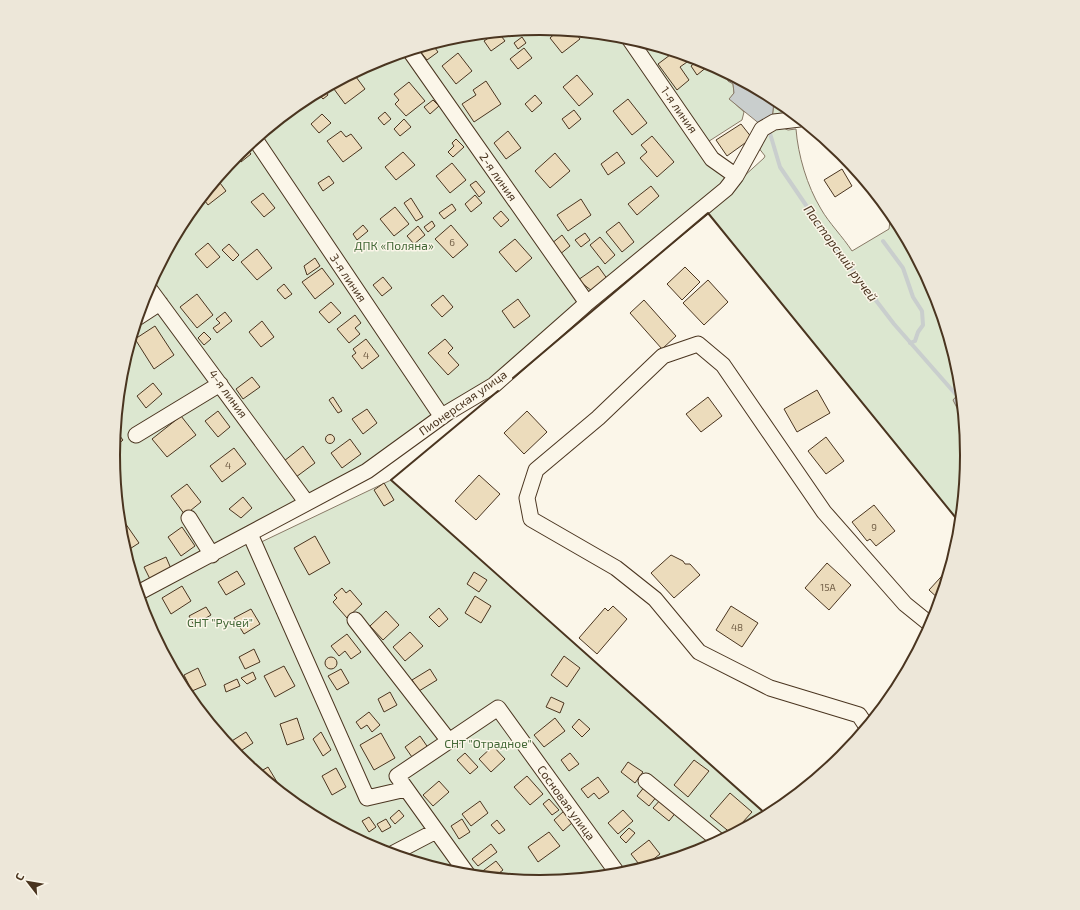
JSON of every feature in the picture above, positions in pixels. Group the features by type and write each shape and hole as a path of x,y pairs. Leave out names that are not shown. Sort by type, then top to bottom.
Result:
{"street":[{"name":"1-я линия","path":"633,45 712,159 736,176"},
{"name":"2-я линия","path":"413,54 587,303"},
{"name":"Пионерская улица","path":"142,591 212,555 307,502 367,471 442,417 494,385 587,303 726,189 768,126 794,120"},
{"name":"3-я линия","path":"258,144 442,417"},
{"name":"4-я линия","path":"152,293 307,502"},
{"path":"145,313 160,303"},
{"path":"864,722 859,714 770,688 699,652 655,599 616,568 531,519 527,498 536,470 598,418 663,356 698,344 724,365 824,512 905,604 926,621"},
{"path":"136,435 220,384"},
{"path":"189,518 212,555"},
{"path":"250,534 367,798 406,789"},
{"path":"355,620 449,741 397,776 463,868"},
{"name":"Сосновая улица","path":"449,741 498,708 614,868"},
{"path":"646,781 715,837"},
{"path":"399,851 436,831"}],"green space":[{"path":"513,36 567,36 622,43 675,57 726,78 728,81 733,83 734,93 730,99 744,112 742,120 703,145 742,178 764,158 765,156 758,147 765,133 770,135 776,125 788,130 796,129 801,160 811,190 824,214 852,251 889,229 890,223 904,245 917,269 938,320 952,373 959,428 960,455 955,517 703,207 494,385 367,471 249,534 255,545 391,480 762,811 726,832 701,843 649,861 622,867 567,874 513,874 458,867 431,861 379,843 330,819 284,788 263,771 224,732 191,688 163,641 142,590 134,564 124,510 120,455 124,400 134,346 142,320 163,269 191,222 224,178 263,139 284,122 330,91 379,67 431,49 458,43"},
{"path":"773,106 792,119 772,119"}],"shaded area":[{"path":"728,79 750,91 773,106 772,119 761,125 729,99 734,93 733,84 728,81"},
{"path":"956,397 957,408 953,400"}],"building":[{"path":"553,35 579,37 580,39 562,53 550,38"},
{"path":"502,37 505,41 491,51 484,41 487,39"},
{"path":"522,37 526,43 518,49 514,43"},
{"path":"435,48 438,52 427,60 421,52"},
{"path":"524,48 532,58 518,69 510,59"},
{"path":"458,53 472,71 456,84 442,66"},
{"path":"670,55 687,61 680,67 689,80 677,90 658,64"},
{"path":"693,64 705,69 697,75 691,66"},
{"path":"577,75 593,94 579,106 563,87"},
{"path":"356,77 365,89 345,104 334,89"},
{"path":"486,81 501,104 474,122 462,104 476,95 473,90"},
{"path":"409,82 425,101 406,116 395,104 399,100 394,94"},
{"path":"327,93 328,95 323,99 321,97"},
{"path":"535,95 542,103 532,112 525,104"},
{"path":"628,99 647,123 632,135 613,111"},
{"path":"433,100 439,106 430,114 424,107"},
{"path":"574,110 581,119 569,129 562,119"},
{"path":"385,112 391,119 384,125 378,118"},
{"path":"322,114 331,123 319,133 311,124"},
{"path":"404,119 411,127 400,136 394,129"},
{"path":"741,124 752,138 727,156 716,140"},
{"path":"341,131 346,137 351,134 362,148 343,162 327,141"},
{"path":"508,131 521,148 506,159 494,143"},
{"path":"652,136 674,162 657,177 640,158 647,152 641,145"},
{"path":"456,139 464,147 453,157 448,152 454,146 452,143"},
{"path":"249,152 251,154 241,162 240,161"},
{"path":"403,152 415,165 396,180 385,167"},
{"path":"617,152 625,163 608,175 601,164"},
{"path":"555,153 570,171 550,188 535,171"},
{"path":"452,163 466,180 450,193 436,176"},
{"path":"842,169 852,186 835,197 824,180"},
{"path":"329,176 334,183 323,191 318,183"},
{"path":"476,181 485,192 479,197 470,185"},
{"path":"220,183 226,191 208,205 205,201"},
{"path":"651,186 659,196 637,215 628,204"},
{"path":"263,193 275,208 264,217 251,202"},
{"path":"475,195 482,203 471,212 465,204"},
{"path":"411,198 423,217 416,221 404,203"},
{"path":"581,199 591,215 568,231 557,215"},
{"path":"452,204 456,210 444,219 439,213"},
{"path":"395,207 409,224 394,236 380,219"},
{"path":"501,211 509,220 501,227 493,218"},
{"path":"432,221 435,226 428,232 424,227"},
{"path":"619,222 634,242 622,252 606,232"},
{"path":"363,225 368,231 357,240 353,234"},
{"path":"451,225 468,245 453,258 435,239"},
{"path":"418,226 425,235 414,244 407,236"},
{"path":"585,233 590,240 581,247 575,240"},
{"path":"562,235 570,246 559,255 551,244"},
{"path":"600,237 615,255 605,264 590,245"},
{"path":"515,239 532,258 516,272 499,252"},
{"path":"208,243 220,257 207,268 195,254"},
{"path":"229,244 239,255 233,261 222,250"},
{"path":"257,249 272,268 257,280 241,262"},
{"path":"315,258 320,266 307,275 304,266"},
{"path":"598,266 608,280 592,291 578,280"},
{"path":"685,267 700,282 682,300 667,284"},
{"path":"322,268 334,284 315,299 302,282"},
{"path":"383,277 392,288 382,296 373,285"},
{"path":"708,280 728,302 704,325 683,303"},
{"path":"284,284 292,294 285,299 277,290"},
{"path":"197,294 213,315 197,328 180,307"},
{"path":"443,295 453,307 442,317 431,305"},
{"path":"518,299 530,316 514,328 502,311"},
{"path":"644,300 676,336 662,349 630,313"},
{"path":"331,302 341,313 329,323 319,312"},
{"path":"225,312 232,321 217,333 213,328 220,323 216,319"},
{"path":"355,315 361,323 355,328 360,334 349,343 337,329"},
{"path":"262,321 274,337 261,347 249,332"},
{"path":"155,326 174,355 154,369 136,340 136,338"},
{"path":"204,332 211,339 204,345 198,338"},
{"path":"366,339 379,356 362,369 352,356 356,353 353,349"},
{"path":"445,339 453,348 448,353 459,365 448,375 428,353"},
{"path":"252,377 260,387 243,399 236,389"},
{"path":"153,383 162,394 146,408 137,396"},
{"path":"817,390 830,413 797,432 784,409"},
{"path":"333,397 342,411 338,413 329,400"},
{"path":"708,397 722,416 701,432 686,414"},
{"path":"367,409 377,423 363,434 352,419"},
{"path":"218,411 230,427 218,437 205,421"},
{"path":"527,411 547,432 524,454 504,433"},
{"path":"181,416 196,435 167,457 152,439"},
{"path":"330,434 335,439 330,444 325,439"},
{"path":"826,437 844,461 826,474 808,451"},
{"path":"350,439 361,454 342,468 331,453"},
{"path":"303,446 315,463 296,477 284,461"},
{"path":"234,448 246,464 222,482 210,466"},
{"path":"479,475 500,494 476,520 455,501"},
{"path":"384,483 394,500 384,506 374,490"},
{"path":"187,484 201,502 185,515 171,496"},
{"path":"243,497 252,508 241,518 229,509"},
{"path":"874,505 895,531 876,546 870,539 867,541 852,522"},
{"path":"126,525 139,543 131,548"},
{"path":"182,527 195,546 181,556 168,537"},
{"path":"315,536 330,563 309,575 294,548"},
{"path":"671,555 683,561 685,564 690,564 700,575 674,598 651,573"},
{"path":"166,557 172,571 151,581 144,567"},
{"path":"827,563 851,585 829,610 805,588"},
{"path":"237,571 245,584 226,595 218,582"},
{"path":"474,572 487,580 479,592 467,584"},
{"path":"943,575 936,596 929,590"},
{"path":"182,586 191,601 171,614 162,598"},
{"path":"342,588 346,593 350,590 362,604 347,618 333,602 337,598 334,595"},
{"path":"475,596 491,606 481,623 465,613"},
{"path":"613,606 627,619 597,654 579,638 605,608 608,611"},
{"path":"731,606 758,623 742,647 716,630"},
{"path":"206,607 211,615 194,625 189,616"},
{"path":"439,608 448,619 439,627 429,617"},
{"path":"251,609 260,624 244,634 234,618"},
{"path":"386,611 399,625 383,640 370,626"},
{"path":"410,632 423,646 405,661 393,647"},
{"path":"347,634 361,652 351,659 345,651 339,656 331,646"},
{"path":"254,649 260,662 245,669 239,657"},
{"path":"564,656 580,668 567,687 551,675"},
{"path":"329,657 333,657 337,663 333,669 329,669 325,665 325,661"},
{"path":"284,666 295,686 275,697 264,676"},
{"path":"198,668 206,685 193,691 184,675"},
{"path":"341,669 349,683 337,690 328,676"},
{"path":"430,669 437,680 419,691 412,680"},
{"path":"253,672 256,679 247,684 241,678"},
{"path":"237,679 240,686 226,692 224,685"},
{"path":"390,692 397,705 384,712 378,699"},
{"path":"551,697 564,703 560,713 546,707"},
{"path":"369,712 380,725 372,732 367,725 361,729 356,722"},
{"path":"297,718 304,739 287,745 280,724"},
{"path":"555,718 565,731 544,747 534,735"},
{"path":"579,719 590,729 582,737 572,727"},
{"path":"246,732 253,743 242,750 232,741"},
{"path":"321,732 331,750 323,756 313,739"},
{"path":"381,733 395,758 374,770 360,745"},
{"path":"420,736 429,749 414,760 405,747"},
{"path":"493,746 505,759 491,772 479,759"},
{"path":"465,753 478,767 470,774 457,760"},
{"path":"570,753 579,764 569,771 561,760"},
{"path":"694,760 709,771 688,797 674,785"},
{"path":"628,762 643,772 635,783 621,772"},
{"path":"268,767 277,783 263,771"},
{"path":"336,768 346,787 332,795 322,776"},
{"path":"527,776 543,794 530,805 514,787"},
{"path":"598,777 609,792 599,799 594,793 588,798 581,789"},
{"path":"439,781 449,792 433,806 423,795"},
{"path":"645,786 657,796 649,806 637,796"},
{"path":"730,793 752,812 741,824 728,831 710,816"},
{"path":"662,798 677,811 669,821 653,808"},
{"path":"549,799 559,810 552,815 543,804"},
{"path":"480,801 488,813 471,826 462,814"},
{"path":"399,810 404,816 395,824 390,818"},
{"path":"623,810 633,821 618,834 608,823"},
{"path":"564,811 573,822 563,831 554,820"},
{"path":"369,817 376,827 369,832 362,821"},
{"path":"386,819 391,827 382,832 377,824"},
{"path":"462,819 470,832 459,839 451,826"},
{"path":"497,820 505,830 499,834 491,825"},
{"path":"629,828 635,833 626,843 620,837"},
{"path":"549,832 560,846 538,862 528,847"},
{"path":"649,840 660,854 652,860 638,863 631,854"},
{"path":"491,844 497,852 478,866 472,859"},
{"path":"496,861 503,870 500,873 483,871"}],"waterway":[{"name":"Пасторский ручей","path":"769,130 780,167 829,239 894,324 955,393"},
{"path":"883,241 903,268 913,297 922,311 923,325 918,332 915,341 910,343"}],"wall":[{"path":"513,378 708,213 955,517"},
{"path":"498,391 391,480 762,811"}],"park label":[{"name":"ДПК «Поляна»","path":"394,246"},
{"name":"СНТ \"Ручей\"","path":"220,623"},
{"name":"СНТ \"Отрадное\"","path":"488,744"}]}
